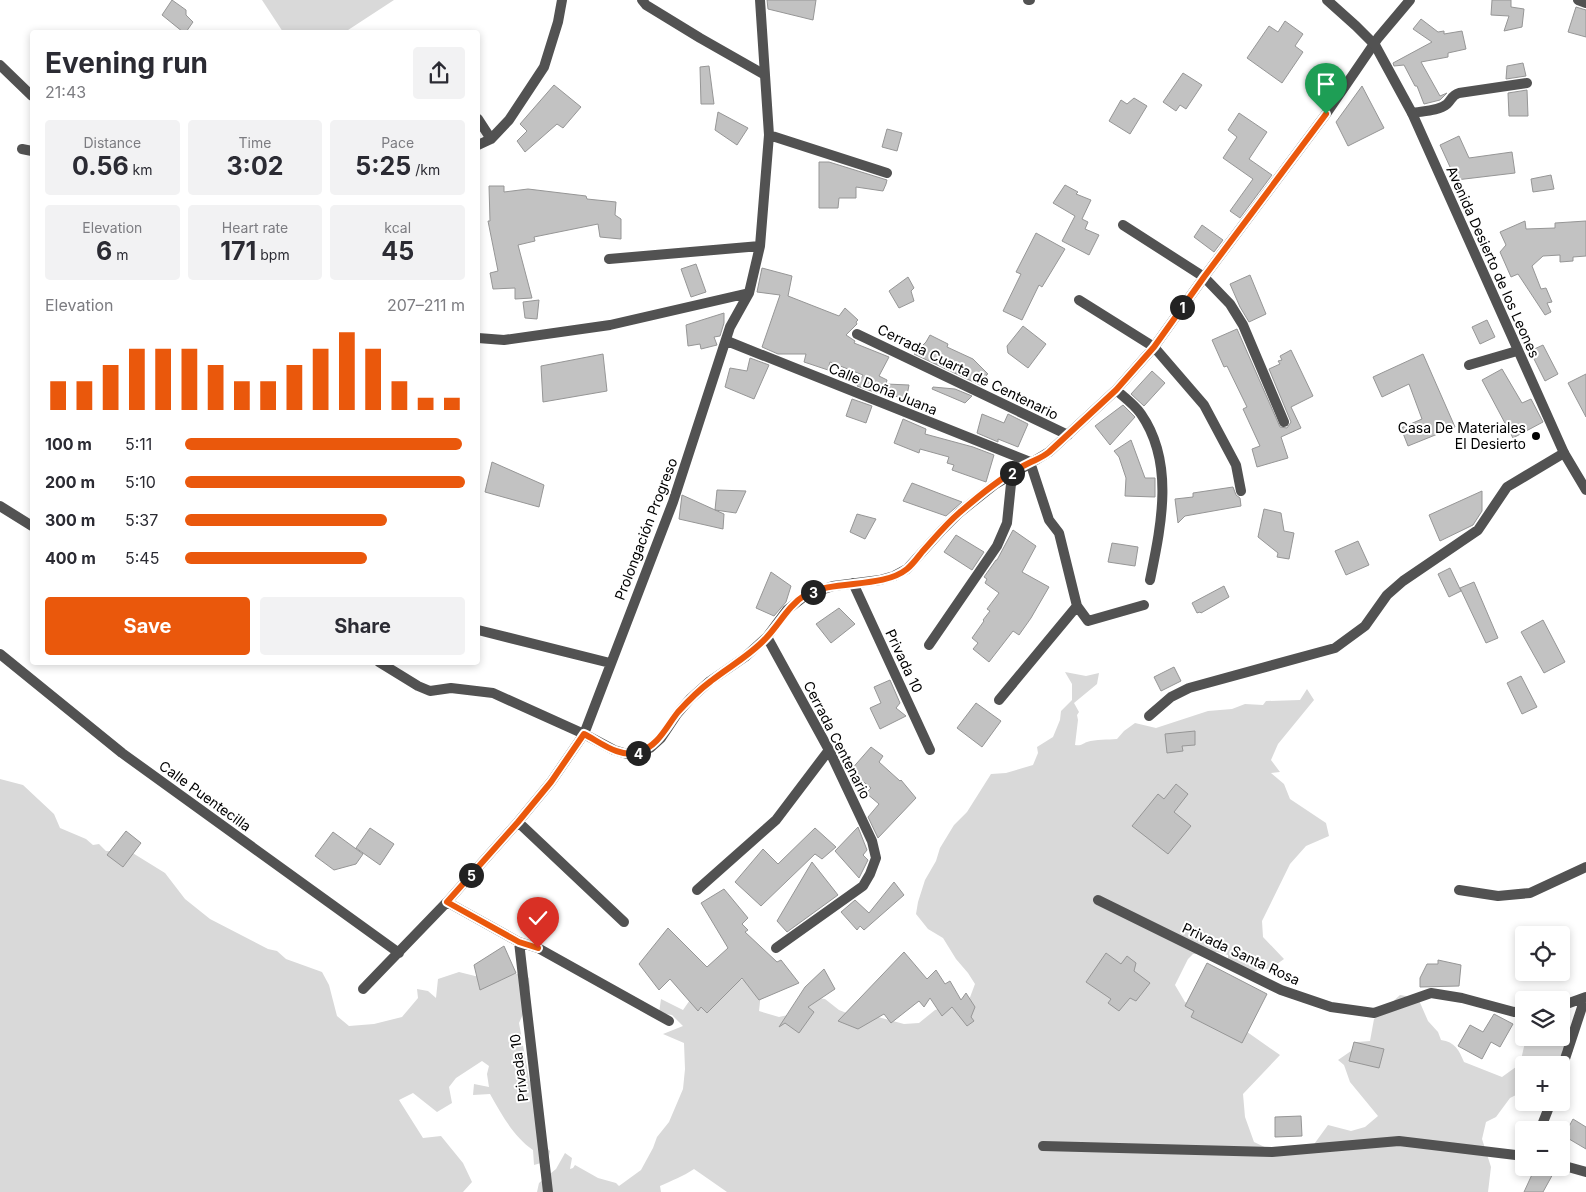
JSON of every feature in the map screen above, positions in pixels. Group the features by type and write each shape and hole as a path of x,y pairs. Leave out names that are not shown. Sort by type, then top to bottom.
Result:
{"street":[{"path":"480,143 490,139 509,120 544,67 558,22 562,0"},
{"path":"642,0 646,5 700,38 765,75"},
{"name":"Prolongación Progreso","path":"363,990 447,902 518,822 551,782 584,734 673,502 730,327 749,293 760,246 769,135 760,0"},
{"name":"Avenida Desierto de los Leones","path":"1327,0 1375,45 1412,113 1564,453 1586,490"},
{"path":"384,665 418,686 430,691 451,688 493,693 584,734 614,750 627,754 638,753 650,748 661,738 690,699 710,681 745,657 767,636 787,610 806,595 833,586 880,580 894,576 907,569 959,513 994,485 1030,462 1041,459 1116,390 1154,347 1326,114 1378,38 1410,0"},
{"path":"1578,0 1586,3"},
{"path":"0,65 30,94"},
{"path":"1412,113 1446,105 1453,96 1459,93 1527,82"},
{"path":"480,122 490,139"},
{"path":"769,135 887,173"},
{"path":"22,149 30,151"},
{"path":"1123,225 1204,277 1230,304 1244,324 1284,422"},
{"path":"609,260 760,246"},
{"path":"480,338 504,340 610,325 749,293"},
{"path":"1079,300 1154,347 1204,404 1236,465 1241,491"},
{"name":"Cerrada Cuarta de Centenario","path":"856,334 1068,436"},
{"name":"Calle Doña Juana","path":"727,341 1030,462"},
{"path":"1469,365 1517,351"},
{"path":"1116,390 1141,412 1152,434 1159,461 1164,490 1158,541 1150,580"},
{"path":"1149,716 1171,697 1189,688 1335,648 1365,626 1387,595 1403,581 1478,530 1507,487 1564,453"},
{"path":"1030,462 1050,520 1059,533 1077,606 1088,621 1144,605"},
{"path":"929,645 997,546 1007,523 1012,474"},
{"path":"0,506 30,525"},
{"name":"Privada 10","path":"853,583 930,750"},
{"path":"999,700 1077,606"},
{"path":"480,630 610,663"},
{"name":"Cerrada Centenario","path":"767,636 829,750 872,841 876,858 863,886 776,948"},
{"name":"Calle Puentecilla","path":"0,654 122,753 398,953"},
{"path":"697,890 776,820 829,750"},
{"path":"518,822 624,922"},
{"path":"1459,890 1498,896 1530,893 1586,867"},
{"name":"Privada Santa Rosa","path":"1098,900 1281,990 1331,1007 1374,1013 1430,993 1462,998 1515,1012"},
{"path":"447,902 519,942 538,948 669,1021"},
{"name":"Privada 10","path":"519,942 548,1192"},
{"path":"1570,1003 1586,998"},
{"path":"1566,1056 1586,998"},
{"path":"1043,1146 1272,1152 1399,1141 1515,1155"},
{"path":"1570,1168 1586,1172"}],"shaded area":[{"path":"262,0 394,0 348,30 282,30"},
{"path":"1065,672 1086,676 1099,673 1097,684 1074,703 1079,712 1077,715 1075,745 1094,740 1117,739 1135,723 1156,728 1208,711 1232,709 1245,704 1263,705 1266,701 1300,700 1307,689 1314,700 1278,744 1271,760 1280,772 1271,773 1284,784 1290,799 1326,823 1329,836 1306,846 1290,864 1262,921 1263,937 1284,959 1270,969 1259,969 1248,975 1228,962 1228,955 1217,952 1193,954 1188,959 1175,985 1185,1002 1233,1022 1280,1055 1243,1094 1245,1117 1254,1142 1273,1151 1312,1147 1328,1125 1351,1131 1365,1127 1378,1116 1350,1082 1344,1065 1338,1060 1351,1051 1357,1042 1370,1041 1374,1019 1400,995 1418,998 1428,1021 1438,1032 1441,1040 1456,1047 1464,1062 1502,1077 1515,1068 1515,1096 1510,1098 1496,1117 1486,1122 1482,1139 1491,1167 1488,1192 727,1192 694,1169 660,1186 661,1192 537,1192 539,1183 556,1169 565,1153 572,1158 570,1169 575,1165 598,1178 616,1183 619,1186 641,1170 657,1137 669,1122 683,1089 685,1069 684,1043 663,1034 683,1026 672,1015 659,1013 661,999 683,1010 692,997 734,978 762,983 759,1011 779,1017 788,1015 809,997 825,999 839,1010 854,1016 878,1017 904,1024 919,1023 935,1010 969,1000 975,984 943,938 928,929 916,914 925,880 936,861 940,848 954,825 967,812 991,774 1006,773 1033,765 1038,753 1037,747 1053,737 1060,720 1061,711 1072,700 1072,684"},
{"path":"0,779 23,785 54,814 60,828 86,839 93,845 99,844 106,851 131,852 165,873 185,899 210,919 268,949 277,951 286,959 322,972 329,985 337,1016 349,1026 374,1024 402,1017 418,998 417,989 428,991 436,998 438,979 459,972 487,979 521,973 529,978 528,1003 519,1023 529,1079 539,1104 543,1144 550,1151 548,1161 534,1165 533,1150 514,1132 490,1094 473,1095 474,1084 489,1087 487,1074 489,1066 482,1061 456,1078 449,1087 452,1103 437,1112 413,1093 399,1100 423,1138 441,1136 463,1163 472,1182 463,1192 0,1192"},
{"path":"1524,1046 1569,1046 1573,1052 1563,1048 1562,1056 1522,1056"}],"building":[{"path":"172,0 186,10 186,15 193,22 187,30 181,30 162,15"},
{"path":"767,0 816,0 813,20 768,9"},
{"path":"1492,0 1511,0 1511,7 1524,9 1522,27 1504,31 1509,16 1491,15"},
{"path":"1576,7 1586,10 1586,37 1568,32"},
{"path":"1421,19 1438,32 1444,31 1444,34 1462,31 1466,49 1448,53 1448,57 1421,62 1440,96 1447,93 1440,100 1424,104 1417,86 1415,86 1404,65 1394,66 1393,63 1432,42 1413,29"},
{"path":"1285,21 1303,34 1295,46 1303,52 1282,83 1247,58 1269,26 1278,32"},
{"path":"1523,63 1526,76 1506,79 1507,66"},
{"path":"709,66 714,104 701,104 700,67"},
{"path":"1183,73 1202,85 1186,109 1180,105 1176,111 1163,102"},
{"path":"554,85 581,107 563,128 557,124 525,152 517,141 527,131 520,124"},
{"path":"1362,86 1384,128 1348,146 1336,122"},
{"path":"1527,90 1528,116 1509,116 1508,93"},
{"path":"1134,98 1147,106 1130,134 1109,121 1121,100 1127,104"},
{"path":"718,112 748,128 737,145 715,130"},
{"path":"1239,113 1267,132 1249,159 1272,175 1240,218 1230,211 1253,179 1223,158 1237,137 1228,130"},
{"path":"887,129 902,133 897,151 882,147"},
{"path":"1459,136 1469,158 1512,152 1515,173 1456,180 1440,145"},
{"path":"819,162 829,162 887,180 886,184 883,191 856,187 856,198 839,198 838,208 819,208"},
{"path":"1551,175 1554,189 1533,192 1531,179"},
{"path":"1065,185 1078,192 1076,194 1091,200 1082,219 1088,222 1085,229 1099,235 1089,255 1062,241 1075,216 1053,203"},
{"path":"489,186 504,186 504,192 528,189 586,196 587,199 616,202 615,215 621,219 621,239 600,237 598,224 534,237 535,241 518,245 532,298 515,299 515,288 493,289 490,273 498,271 488,221 490,221"},
{"path":"1525,221 1526,229 1555,228 1555,223 1586,221 1586,256 1573,257 1573,261 1560,262 1560,255 1543,256 1532,266 1541,289 1546,288 1552,302 1547,303 1551,312 1545,315 1518,274 1511,277 1500,252 1506,245 1500,232"},
{"path":"1202,225 1223,240 1214,252 1194,237"},
{"path":"1036,233 1065,249 1042,287 1039,285 1022,320 1003,311 1021,274 1016,272"},
{"path":"696,264 706,292 691,297 681,269"},
{"path":"762,268 792,276 788,296 839,316 845,308 858,320 857,324 846,335 855,341 854,343 889,357 879,376 887,380 886,384 909,385 906,401 885,391 884,395 877,391 877,393 857,386 863,375 830,362 828,370 804,362 806,354 778,354 762,347 780,295 757,292"},
{"path":"1250,275 1266,314 1249,322 1230,284"},
{"path":"908,277 914,288 911,291 914,301 899,308 889,291"},
{"path":"539,300 537,319 525,318 523,302"},
{"path":"724,313 724,323 720,336 714,337 717,345 701,349 700,344 688,346 686,325"},
{"path":"1487,320 1495,337 1480,344 1472,327"},
{"path":"1023,326 1046,344 1028,368 1008,353 1007,346"},
{"path":"1237,329 1280,427 1287,428 1291,422 1269,369 1280,364 1278,361 1282,360 1280,356 1291,350 1313,396 1291,407 1301,428 1281,437 1288,458 1257,467 1252,449 1260,446 1243,409 1247,407 1227,366 1224,367 1212,340"},
{"path":"930,335 948,344 947,347 973,359 988,374 986,375 989,379 982,386 914,354"},
{"path":"1543,345 1558,374 1545,381 1530,351"},
{"path":"603,354 607,391 543,402 541,366"},
{"path":"1423,354 1455,427 1408,446 1401,428 1422,419 1409,384 1382,397 1373,377"},
{"path":"750,358 769,365 754,399 725,387 730,368 747,371"},
{"path":"1502,369 1522,403 1531,399 1543,422 1513,438 1482,380"},
{"path":"1152,371 1165,383 1144,406 1131,394"},
{"path":"1586,374 1586,417 1568,383"},
{"path":"933,387 955,389 972,396 965,403 932,389"},
{"path":"852,399 872,406 866,423 846,416"},
{"path":"1123,405 1135,417 1110,445 1095,426"},
{"path":"982,414 1004,423 1008,414 1028,424 1018,447 998,439 998,442 977,433"},
{"path":"903,419 926,429 925,434 973,447 994,455 986,482 952,470 954,465 947,463 949,457 920,449 919,453 894,443"},
{"path":"1131,440 1145,478 1155,478 1155,497 1125,496 1126,478 1119,457 1114,451"},
{"path":"492,462 544,485 539,507 485,492"},
{"path":"912,483 962,502 946,516 903,501"},
{"path":"1233,487 1236,495 1240,498 1241,506 1185,516 1178,523 1175,499 1193,497 1193,493"},
{"path":"717,490 746,491 736,513 715,510"},
{"path":"1482,491 1482,511 1473,525 1440,541 1429,515"},
{"path":"682,495 724,514 723,529 679,519"},
{"path":"1264,509 1281,513 1284,531 1294,533 1289,559 1277,557 1278,553 1258,537"},
{"path":"857,514 876,519 865,539 850,532"},
{"path":"1013,530 1036,546 1022,572 1049,587 1019,635 1013,631 989,662 973,649 978,643 972,638 990,611 987,609 999,593 985,583 987,579 984,577 997,560"},
{"path":"956,535 984,552 972,570 944,552"},
{"path":"1358,541 1369,565 1346,575 1335,551"},
{"path":"1112,543 1138,547 1135,566 1108,562"},
{"path":"1450,568 1461,591 1449,597 1438,574"},
{"path":"771,572 791,586 786,602 774,616 756,608"},
{"path":"1474,582 1498,638 1486,643 1460,588"},
{"path":"1224,586 1229,597 1201,613 1197,613 1192,603"},
{"path":"839,608 855,624 831,643 816,624"},
{"path":"1543,620 1565,662 1544,673 1521,632"},
{"path":"1174,667 1181,681 1161,691 1154,677"},
{"path":"1521,676 1537,707 1522,714 1507,683"},
{"path":"890,680 900,703 896,708 906,716 880,729 870,708 881,703 874,687"},
{"path":"976,703 1001,721 982,747 957,728"},
{"path":"1195,731 1195,745 1182,746 1183,751 1167,753 1165,734"},
{"path":"871,747 883,756 879,762 901,780 916,798 878,838 868,817 879,804 866,793 871,788 850,771"},
{"path":"1176,784 1188,794 1174,812 1191,826 1168,854 1132,826 1158,794 1164,799"},
{"path":"858,827 867,850 863,855 868,860 859,878 835,851"},
{"path":"370,828 394,844 380,865 356,848"},
{"path":"815,828 836,847 822,859 815,854 761,906 735,882 763,849 778,864"},
{"path":"126,831 141,843 123,867 107,855"},
{"path":"333,832 363,854 356,864 334,870 315,856"},
{"path":"812,862 838,895 787,932 777,921"},
{"path":"894,882 904,895 864,930 860,926 857,930 841,912 855,900 869,913"},
{"path":"724,889 748,918 742,924 748,930 745,932 777,962 781,960 799,983 759,1000 742,978 707,1013 701,1007 698,1011 670,979 659,990 639,964 668,928 707,967 728,948 701,903"},
{"path":"504,946 516,973 480,990 474,965"},
{"path":"904,952 927,979 936,970 945,984 950,981 961,1000 966,993 975,1007 971,1017 974,1021 967,1026 952,1007 942,1016 930,998 924,1007 919,1001 891,1023 884,1014 858,1029 838,1021"},
{"path":"1106,953 1121,964 1127,956 1136,963 1134,971 1150,983 1136,1001 1130,998 1119,1011 1108,1003 1111,999 1086,982"},
{"path":"1438,960 1461,965 1459,986 1420,987 1420,978 1427,964 1438,964"},
{"path":"1207,963 1267,994 1242,1043 1191,1017 1194,1011 1185,1006"},
{"path":"824,969 835,989 808,1007 814,1012 799,1033 785,1023 779,1027 805,987"},
{"path":"1494,1014 1513,1024 1500,1047 1491,1042 1482,1059 1458,1046 1470,1025 1483,1032"},
{"path":"1354,1042 1384,1049 1379,1068 1349,1061"},
{"path":"1301,1116 1302,1136 1275,1137 1275,1117"},
{"path":"1573,1119 1586,1127 1586,1149 1570,1140 1570,1125"},
{"path":"1531,1176 1552,1176 1543,1192 1524,1192"}],"place":[{"name":"Casa De Materiales El Desierto","path":"1536,436"}],"route":[{"path":"538,948 519,942 447,902 551,782 584,734 614,750 627,754 638,753 650,748 661,738 690,699 710,681 745,657 767,636 787,610 806,595 833,586 880,580 894,576 907,569 959,513 994,485 1030,462 1041,459 1116,390 1154,347 1326,114"}]}
